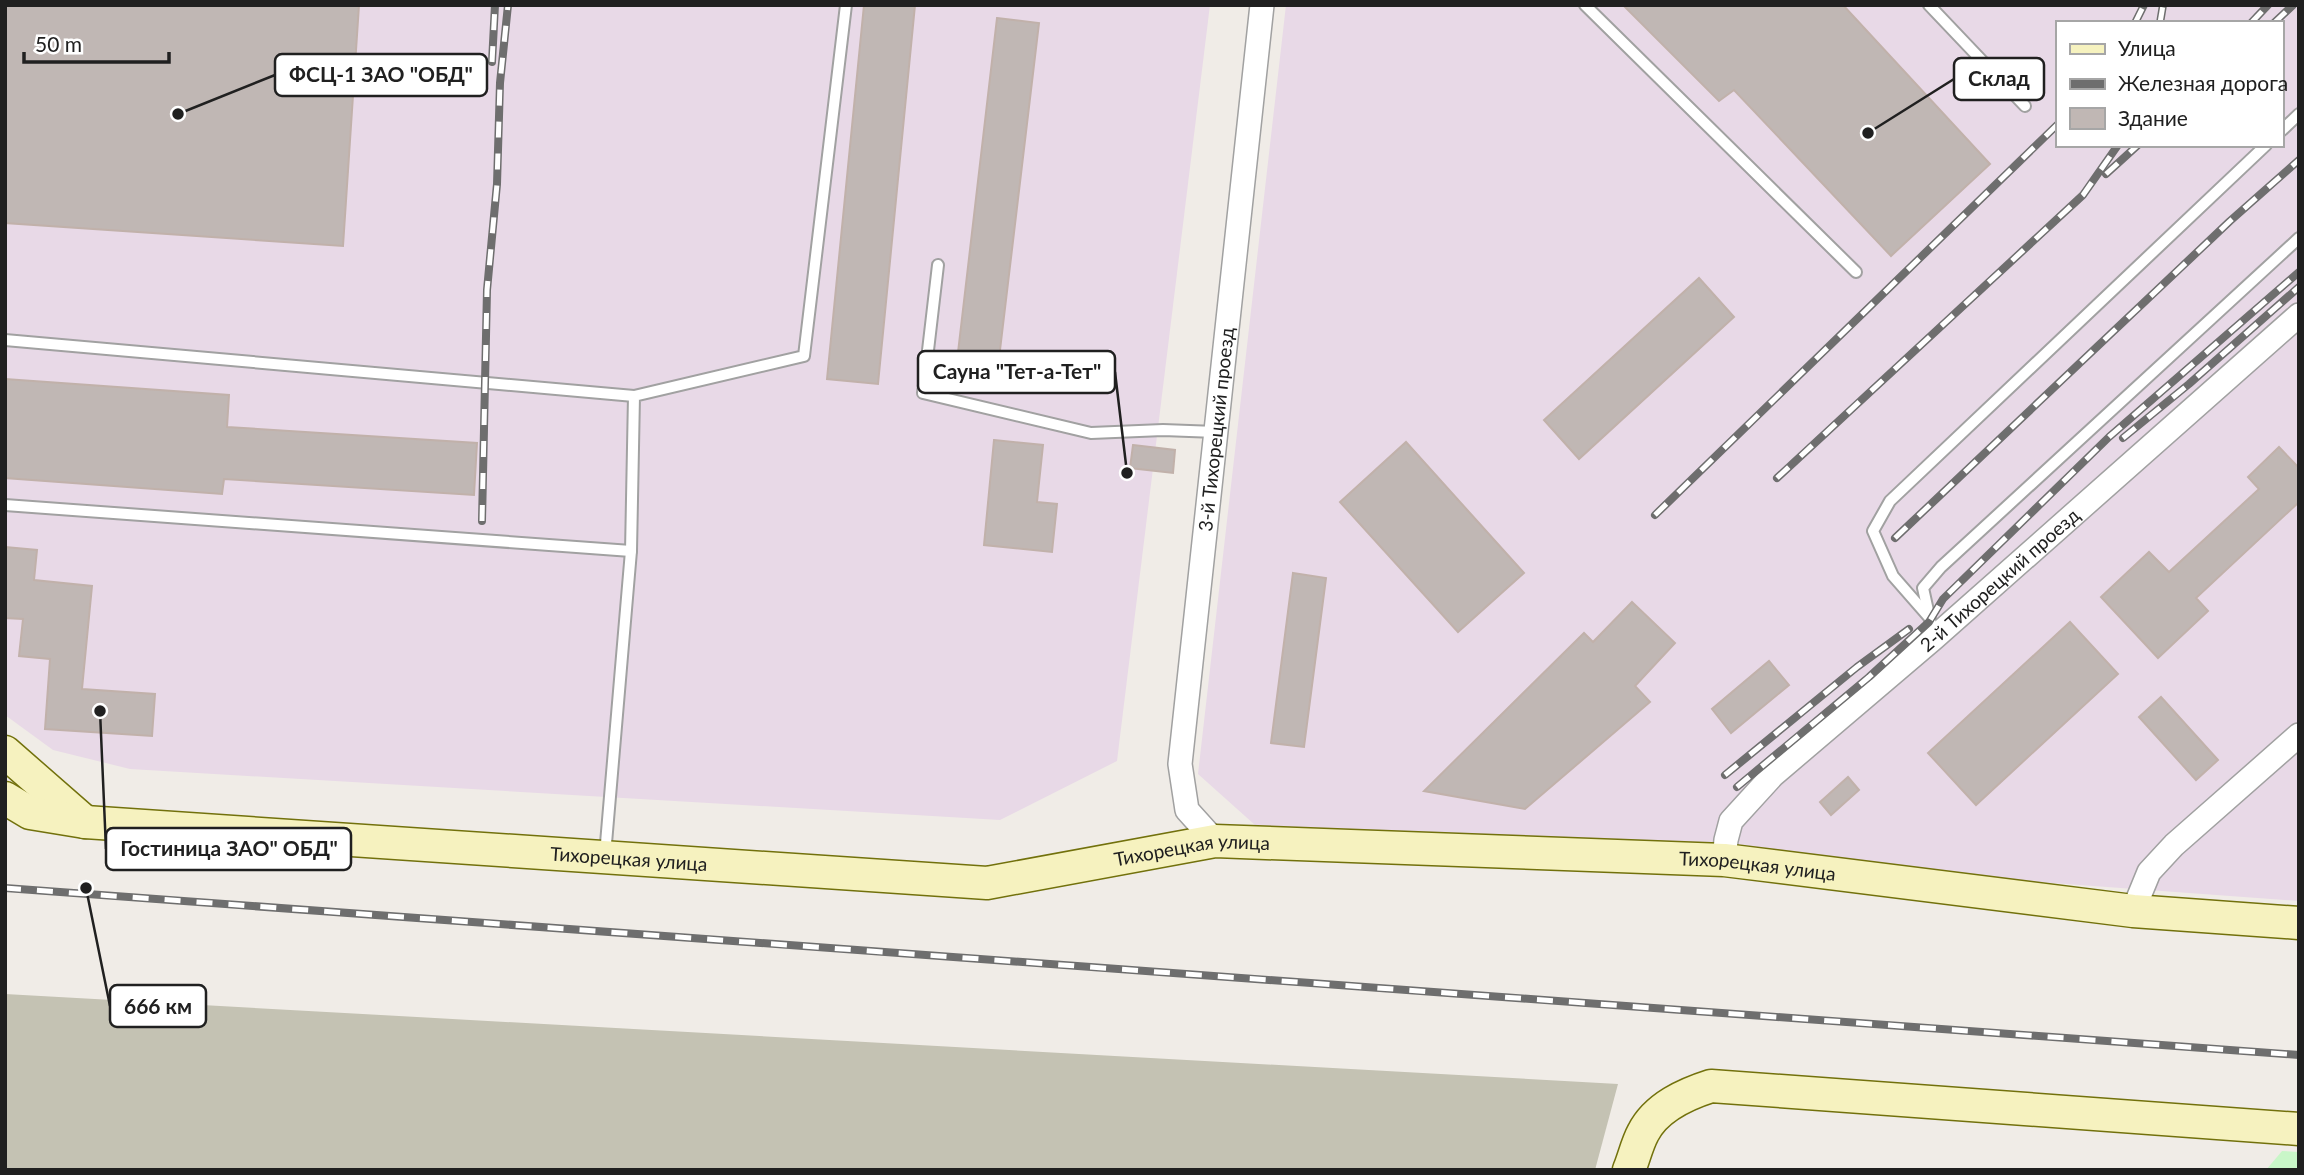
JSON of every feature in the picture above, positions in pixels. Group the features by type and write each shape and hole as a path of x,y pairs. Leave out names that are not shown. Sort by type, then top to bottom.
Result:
{"street":[{"name":"3-й Тихорецкий проезд","path":"1215,841 1186,810 1180,764 1262,5"},
{"name":"2-й Тихорецкий проезд","path":"1724,860 1731,821 1773,775 1934,638 2299,315"},
{"path":"2133,911 2149,872 2174,845 2299,735"},
{"path":"5,752 85,822"},
{"name":"Тихорецкая улица","path":"5,798 30,813 85,822 986,883 1215,841 1724,860 2133,911 2299,923"},
{"path":"1629,1170 1644,1130 1659,1114 1681,1096 1711,1086 2299,1129"}],"lane":[{"path":"5,340 634,396 803,356 846,5"},
{"path":"1586,5 1856,272"},
{"path":"1928,5 2025,106"},
{"path":"2283,129 2299,114"},
{"path":"1928,616 1894,576 1873,531 1890,501 2264,147"},
{"path":"1934,638 1923,588 1941,567 2299,238"},
{"path":"938,265 923,393 1091,433 1163,430 1216,432"},
{"path":"604,858 631,551 634,396"},
{"path":"5,505 631,551"}],"shaded area":[{"path":"5,5 1210,5 1117,761 1000,820 130,769 53,750 5,715"},
{"path":"1286,5 2299,5 2299,901 1255,825 1198,774"},
{"path":"5,994 1618,1084 1595,1170 5,1170"}],"green space":[{"path":"2282,1151 2299,1152 2299,1170 2266,1170"}],"building":[{"path":"5,5 359,5 343,246 5,223"},
{"path":"864,5 915,5 878,384 827,379"},
{"path":"1623,5 1843,5 1990,164 1891,256 1734,90 1719,101"},
{"path":"997,18 1039,23 995,392 954,387"},
{"path":"1699,278 1734,317 1579,459 1544,420"},
{"path":"5,379 229,395 227,427 477,443 474,495 224,479 222,494 5,478"},
{"path":"994,440 1043,445 1037,502 1057,504 1052,552 984,545"},
{"path":"1406,442 1524,573 1458,632 1340,502"},
{"path":"1133,445 1175,450 1173,473 1130,468"},
{"path":"2279,447 2299,468 2299,502 2196,598 2208,611 2158,658 2101,597 2149,552 2169,572 2259,489 2248,477"},
{"path":"5,547 37,550 34,580 92,586 82,689 155,694 152,736 45,729 50,659 19,656 23,619 5,618"},
{"path":"1293,573 1326,578 1304,747 1271,743"},
{"path":"1632,602 1675,643 1635,686 1650,702 1525,809 1424,791 1584,633 1593,642"},
{"path":"2070,622 2118,674 1976,805 1928,753"},
{"path":"1769,661 1789,685 1731,733 1712,709"},
{"path":"2161,697 2218,760 2196,780 2139,717"},
{"path":"1848,777 1859,790 1831,815 1820,802"}],"railway":[{"path":"492,62 495,5"},
{"path":"482,521 487,290 497,184 500,83 508,5"},
{"path":"2136,21 2144,5"},
{"path":"2160,21 2163,5"},
{"path":"2253,21 2268,5"},
{"path":"2276,21 2293,5"},
{"path":"1655,515 2056,126"},
{"path":"1777,478 2083,195 2117,147"},
{"path":"2106,174 2136,147"},
{"path":"1895,538 2230,221 2299,160"},
{"path":"1737,787 1869,677 1929,622 1943,599 2109,437 2299,272"},
{"path":"2123,438 2299,287"},
{"path":"1725,775 1857,667 1909,629"},
{"path":"5,888 2299,1055"}],"place":[{"name":"ФСЦ-1 ЗАО \"ОБД\"","path":"178,114"},
{"name":"Склад","path":"1868,133"},
{"name":"Сауна \"Тет-а-Тет\"","path":"1127,473"},
{"name":"Гостиница ЗАО\" ОБД\"","path":"100,711"},
{"name":"666 км","path":"86,888"}]}
